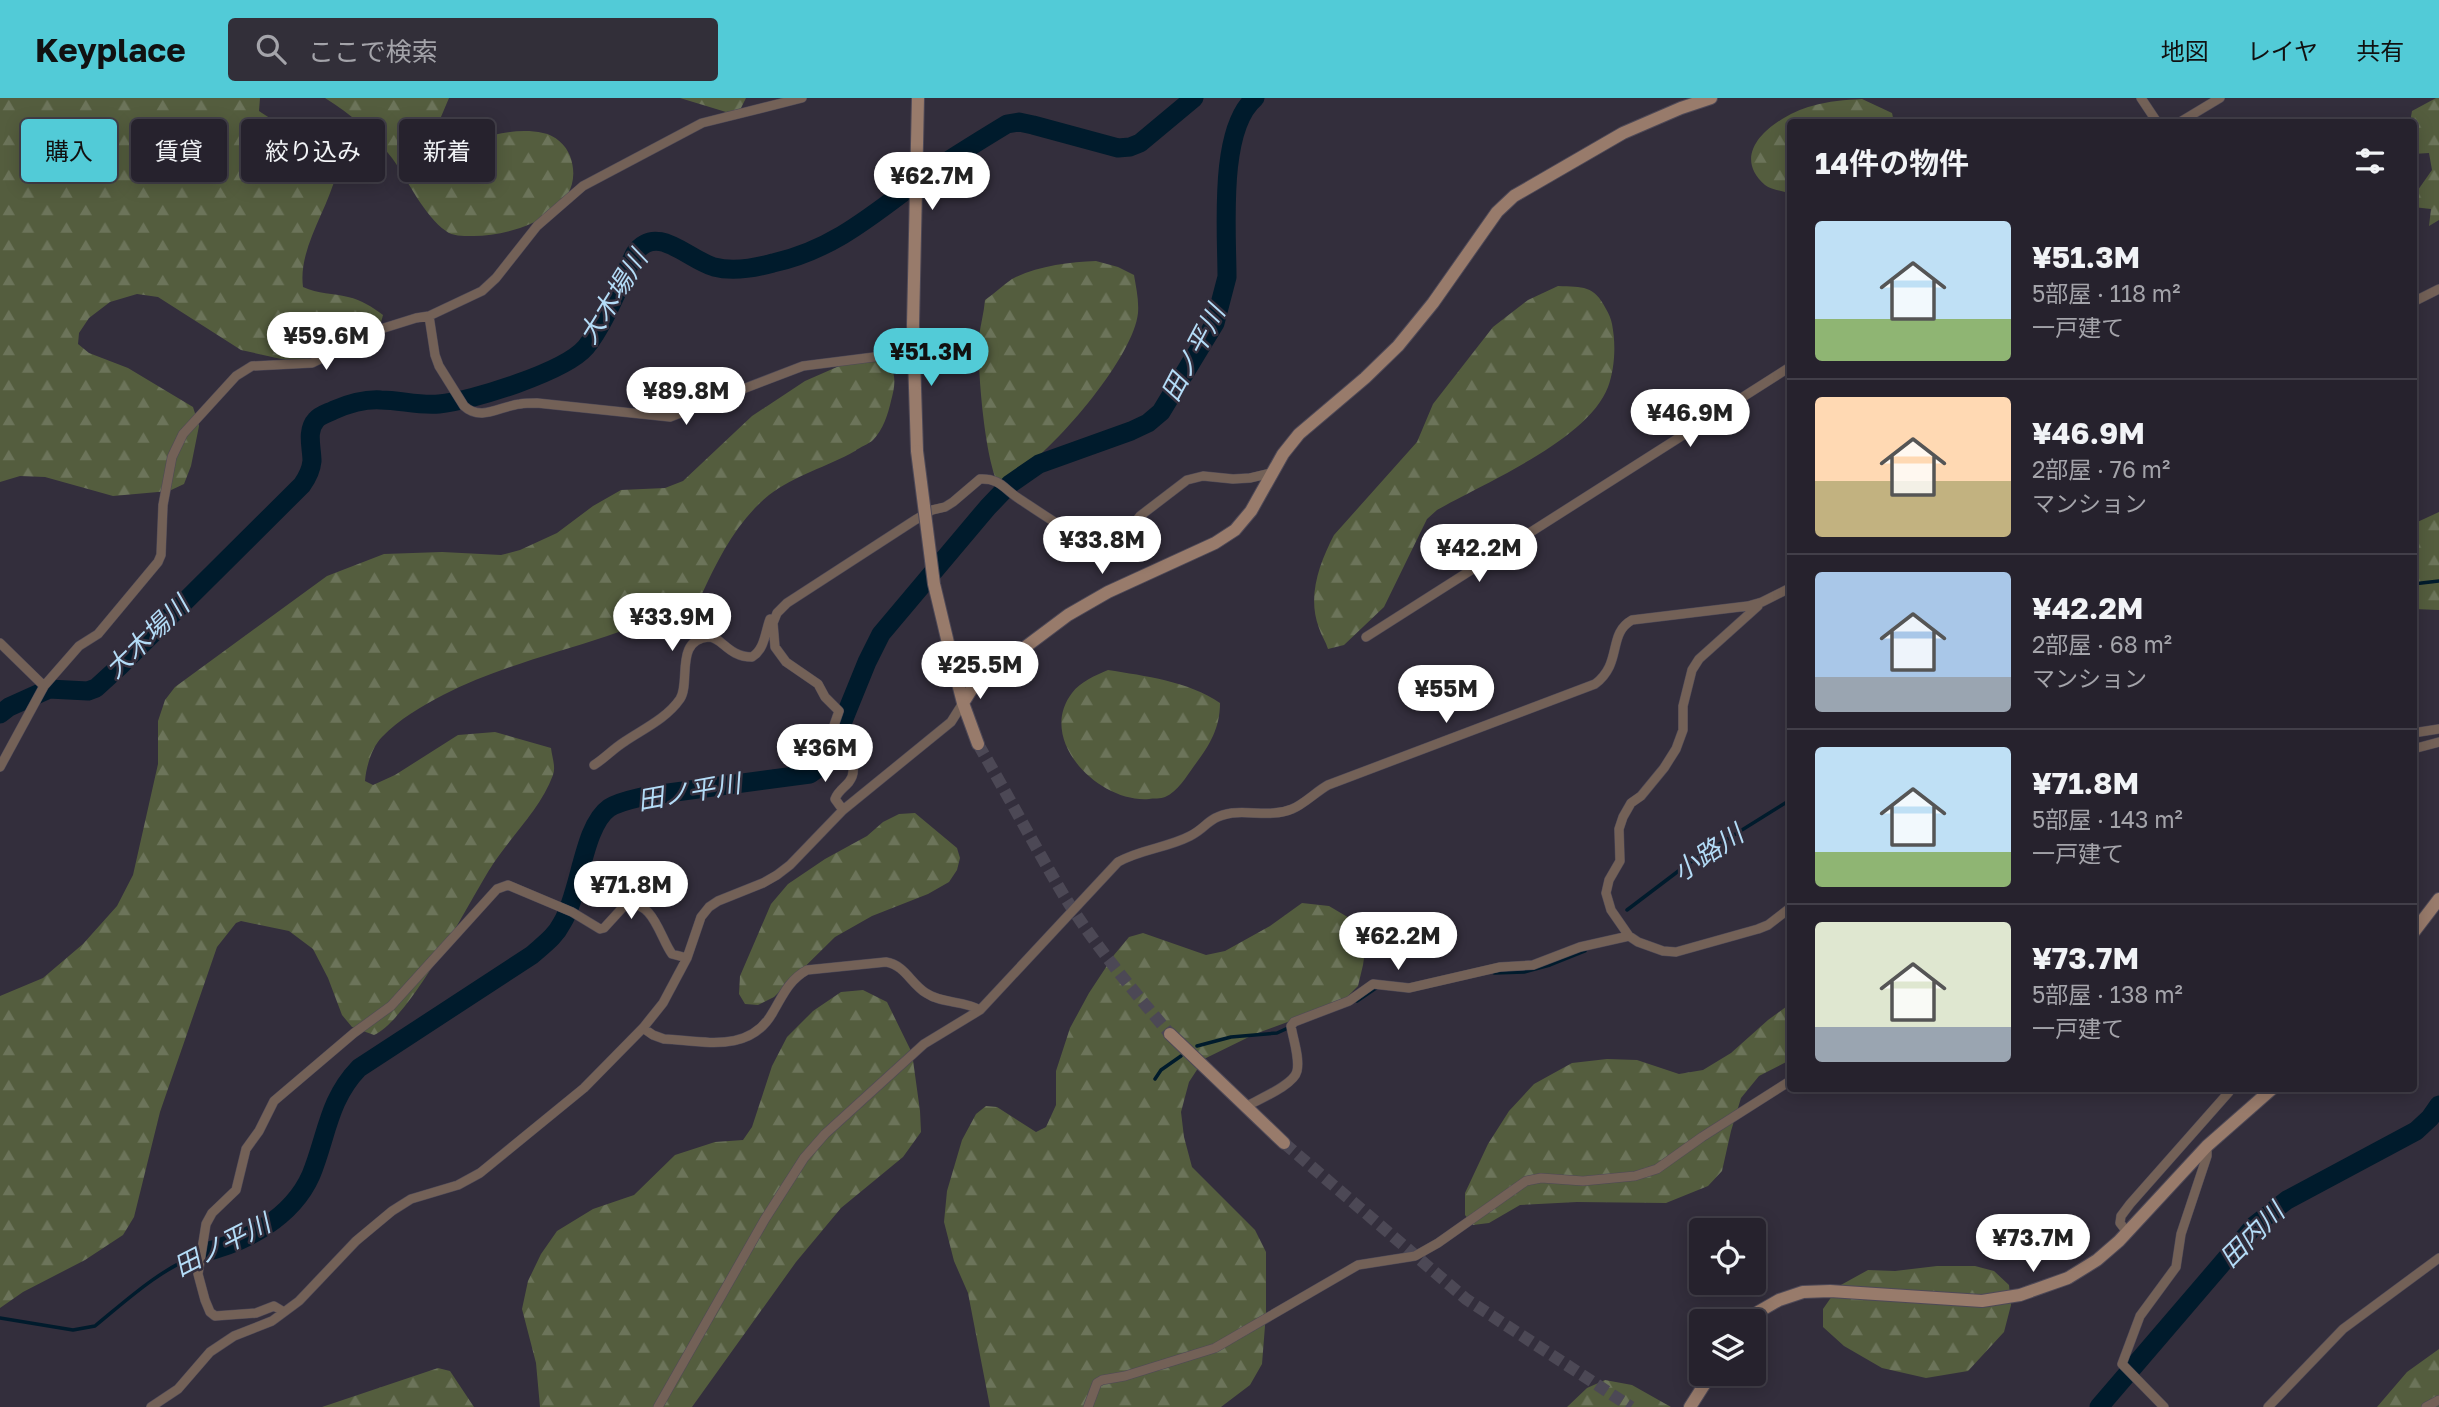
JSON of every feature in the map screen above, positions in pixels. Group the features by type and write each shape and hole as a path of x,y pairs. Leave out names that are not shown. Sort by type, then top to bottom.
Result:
{"street":[{"path":"0,767 43,687 79,646 98,634 158,562 161,555 163,505 172,457 183,434 236,376 252,366 312,363 384,328 429,316 482,290 496,278 537,226 583,186 702,123 802,98"},
{"path":"918,98 913,325 917,450 934,584 963,703 978,744"},
{"path":"151,1407 178,1389 210,1352 234,1336 272,1321 299,1301 356,1241 392,1211 411,1199 458,1185 481,1173 584,1088 643,1028 663,1003 687,958 701,917 709,907 763,884 790,865 843,810 951,722 973,687 985,681 1068,615 1108,592 1215,543 1235,530 1251,511 1272,473 1299,434 1365,378 1398,345 1433,303 1497,212 1514,196 1623,133 1711,98"},
{"path":"2141,98 2155,119"},
{"path":"2185,119 2220,98"},
{"path":"2417,300 2439,289"},
{"path":"429,316 439,366 464,406 470,412 481,414 519,404 537,403 670,417 803,366 914,352"},
{"path":"1366,637 1787,369"},
{"path":"594,765 621,743 661,719 679,701 684,687 684,664 692,646 708,637 715,638 734,654 752,657 762,646 771,618 787,603 915,520 953,502 980,479 994,480 1089,542 1106,547 1124,536 1140,516 1187,480 1203,476 1250,478 1272,473"},
{"path":"658,1407 765,1219 804,1158 825,1134 924,1044 980,1010 1118,862 1132,854 1189,837 1215,817 1233,813 1278,813 1294,808 1328,785 1595,684 1611,668 1619,634 1625,624 1632,620 1748,606 1787,590"},
{"path":"1762,602 1699,659 1692,670 1683,706 1683,730 1676,749 1641,796 1631,803 1623,817 1619,829 1620,861 1609,880 1606,893 1611,910 1629,936 1663,951 1676,952 1758,929 1787,910"},
{"path":"776,613 773,635 780,656 818,684 825,697 839,711 831,734 849,755 853,772 851,779 836,794 835,799 843,810"},
{"path":"0,643 43,687"},
{"path":"2417,732 2439,729"},
{"path":"2417,748 2439,742"},
{"path":"284,1312 274,1306 256,1313 212,1315 198,1274 209,1218 236,1190 246,1149 259,1132 274,1101 354,1033 391,1006 497,889 508,885 568,910 600,929 625,905 636,905 654,919 672,954 687,958"},
{"path":"2417,928 2439,899"},
{"path":"1247,1107 1288,1083 1296,1075 1298,1068 1292,1026 1294,1022 1349,1001 1373,984 1409,988 1500,967 1533,965 1580,947 1629,936"},
{"path":"643,1028 664,1039 735,1042 751,1037 763,1028 786,988 807,970 886,962 902,968 928,995 980,1010"},
{"path":"1170,1034 1284,1143"},
{"path":"1088,1407 1097,1383 1102,1380 1125,1376 1214,1348 1358,1265 1415,1256 1438,1243 1526,1181 1541,1178 1583,1181 1634,1176 1657,1169 1787,1083"},
{"path":"2127,1233 2120,1223 2125,1210 2229,1092"},
{"path":"1763,1309 1803,1292 1830,1291 1982,1301 2020,1295 2068,1278 2097,1260 2127,1233 2207,1146 2268,1092"},
{"path":"2165,1407 2122,1364 2140,1316 2176,1267 2181,1234 2203,1172 2207,1146"},
{"path":"2268,1407 2343,1329 2439,1258"},
{"path":"1690,1407 1703,1386"},
{"path":"2426,1407 2439,1400"}],"green space":[{"path":"0,98 260,98 259,111 273,119 241,119 241,182 334,182 309,244 303,287 353,298 367,304 383,315 379,330 355,347 295,362 241,350 158,297 137,294 110,302 89,318 79,333 78,344 89,353 128,368 193,407 199,426 191,466 184,484 169,491 113,496 45,477 20,476 0,482"},
{"path":"325,98 449,98 440,119 399,119 399,169 385,150 385,119 353,118"},
{"path":"680,98 746,98 740,110 726,112"},
{"path":"2439,98 2439,220 2429,226 2431,209 2417,207 2417,191 2432,170 2429,153 2417,154 2417,119 2411,119 2412,111"},
{"path":"1862,99 1892,113 1893,119 1787,119 1787,193 1767,187 1754,172 1751,159 1754,147 1762,135 1773,125 1799,110 1831,102"},
{"path":"518,131 547,134 560,141 570,156 573,175 569,192 559,206 526,226 507,232 465,236 451,234 438,224 407,182 495,182 495,135"},
{"path":"1096,261 1134,275 1138,313 1132,333 1120,357 1083,409 1038,456 999,485 986,436 979,370 979,338 985,300 1012,279 1032,271"},
{"path":"1558,286 1581,287 1592,291 1602,301 1611,320 1614,348 1612,372 1608,387 1597,406 1579,425 1533,458 1437,510 1427,519 1384,607 1344,645 1328,649 1320,631 1314,604 1319,569 1334,535 1417,442 1433,404 1493,327 1528,300"},
{"path":"862,356 888,361 894,376 890,406 880,432 869,443 844,457 789,482 758,505 729,541 701,596 638,625 474,681 419,708 378,741 372,752 365,781 373,785 395,775 458,735 495,732 551,748 554,772 541,799 493,864 421,984 405,1007 374,1035 352,1027 342,1015 313,949 289,931 241,921 236,923 217,947 160,1112 134,1217 123,1235 85,1260 23,1292 0,1308 0,996 43,978 83,944 117,906 133,875 158,764 158,721 165,700 175,687 327,576 384,554 442,552 501,555 520,550 557,533 593,506 621,490 665,488 683,481 752,416 805,381"},
{"path":"2439,512 2439,610 2417,609 2417,522"},
{"path":"1108,670 1180,684 1220,703 1216,729 1209,744 1181,783 1165,797 1130,798 1111,791 1093,780 1078,765 1067,748 1062,730 1063,711 1072,693 1084,682"},
{"path":"915,813 957,848 960,858 957,870 949,882 928,894 872,916 835,937 774,997 758,1005 745,1004 739,994 740,976 771,904 788,884 825,859 867,836 883,822 899,814"},
{"path":"1302,903 1329,906 1356,922 1365,951 1358,986 1342,1002 1255,1034 1204,1059 1189,1082 1181,1112 1192,1167 1255,1230 1266,1252 1266,1313 1262,1364 1250,1385 1221,1407 990,1407 968,1293 954,1261 944,1222 947,1191 962,1140 976,1114 986,1106 997,1107 1036,1132 1046,1127 1056,1105 1056,1071 1070,1028 1089,993 1129,937 1143,933 1206,955 1225,951 1270,926"},
{"path":"863,990 887,1002 912,1053 921,1132 903,1157 841,1208 796,1262 692,1407 540,1407 536,1363 522,1309 528,1281 541,1254 557,1231 593,1209 634,1195 675,1155 715,1142 743,1140 752,1127 772,1066 787,1037 813,1011 841,992"},
{"path":"1787,1006 1787,1062 1759,1076 1741,1098 1722,1171 1708,1186 1666,1203 1577,1202 1520,1205 1489,1223 1473,1225 1465,1215 1465,1193 1488,1144 1509,1111 1534,1084 1572,1063 1607,1059 1637,1060 1679,1074 1703,1070 1731,1053"},
{"path":"1937,1266 1975,1266 1994,1271 2009,1285 2011,1305 2004,1332 1968,1371 1926,1378 1882,1368 1844,1346 1823,1327 1823,1309 1839,1286 1868,1270 1895,1271"},
{"path":"2439,1349 2439,1407 2377,1407 2407,1372"},
{"path":"438,1368 450,1371 474,1407 322,1407"},
{"path":"1605,1380 1632,1385 1671,1407 1567,1407 1587,1388"}],"waterway":[{"name":"大木場川","path":"0,714 9,707 49,689 88,691 96,688 119,667 302,485 311,465 311,429 320,417 345,406 369,400 417,404 454,402 517,384 559,366 575,357 593,338 635,253 644,245 653,241 663,242 704,263 721,268 744,269 773,263 816,249 854,228 935,169 1007,124 1019,122 1118,148 1130,147 1140,143 1194,98"},
{"name":"田ノ平川","path":"201,1253 218,1249 250,1235 292,1204 311,1175 334,1106 359,1068 532,955 552,937 568,910 593,829 609,808 646,796 810,774 820,767 830,753 881,634 1010,484 1039,464 1131,431 1148,423 1161,412 1215,323 1227,277 1226,208 1230,156 1243,113 1255,98"},
{"name":"小路川","path":"2417,584 2439,581"},
{"name":"小路川","path":"1627,910 1689,863 1787,802"},
{"name":"小路川","path":"1494,973 1524,972 1585,951"},
{"name":"小路川","path":"1357,1001 1376,988"},
{"name":"小路川","path":"1197,1046 1231,1037 1277,1033 1288,1028"},
{"name":"小路川","path":"1155,1079 1161,1070 1181,1056"},
{"name":"田内川","path":"2099,1407 2255,1225 2287,1200 2416,1131 2439,1105"},
{"name":"田ノ平川","path":"0,1318 73,1330 95,1326 158,1276 200,1254"}],"tunnel":[{"path":"978,744 1072,908 1112,964 1170,1034"},
{"path":"1284,1143 1466,1299 1631,1407"}]}
